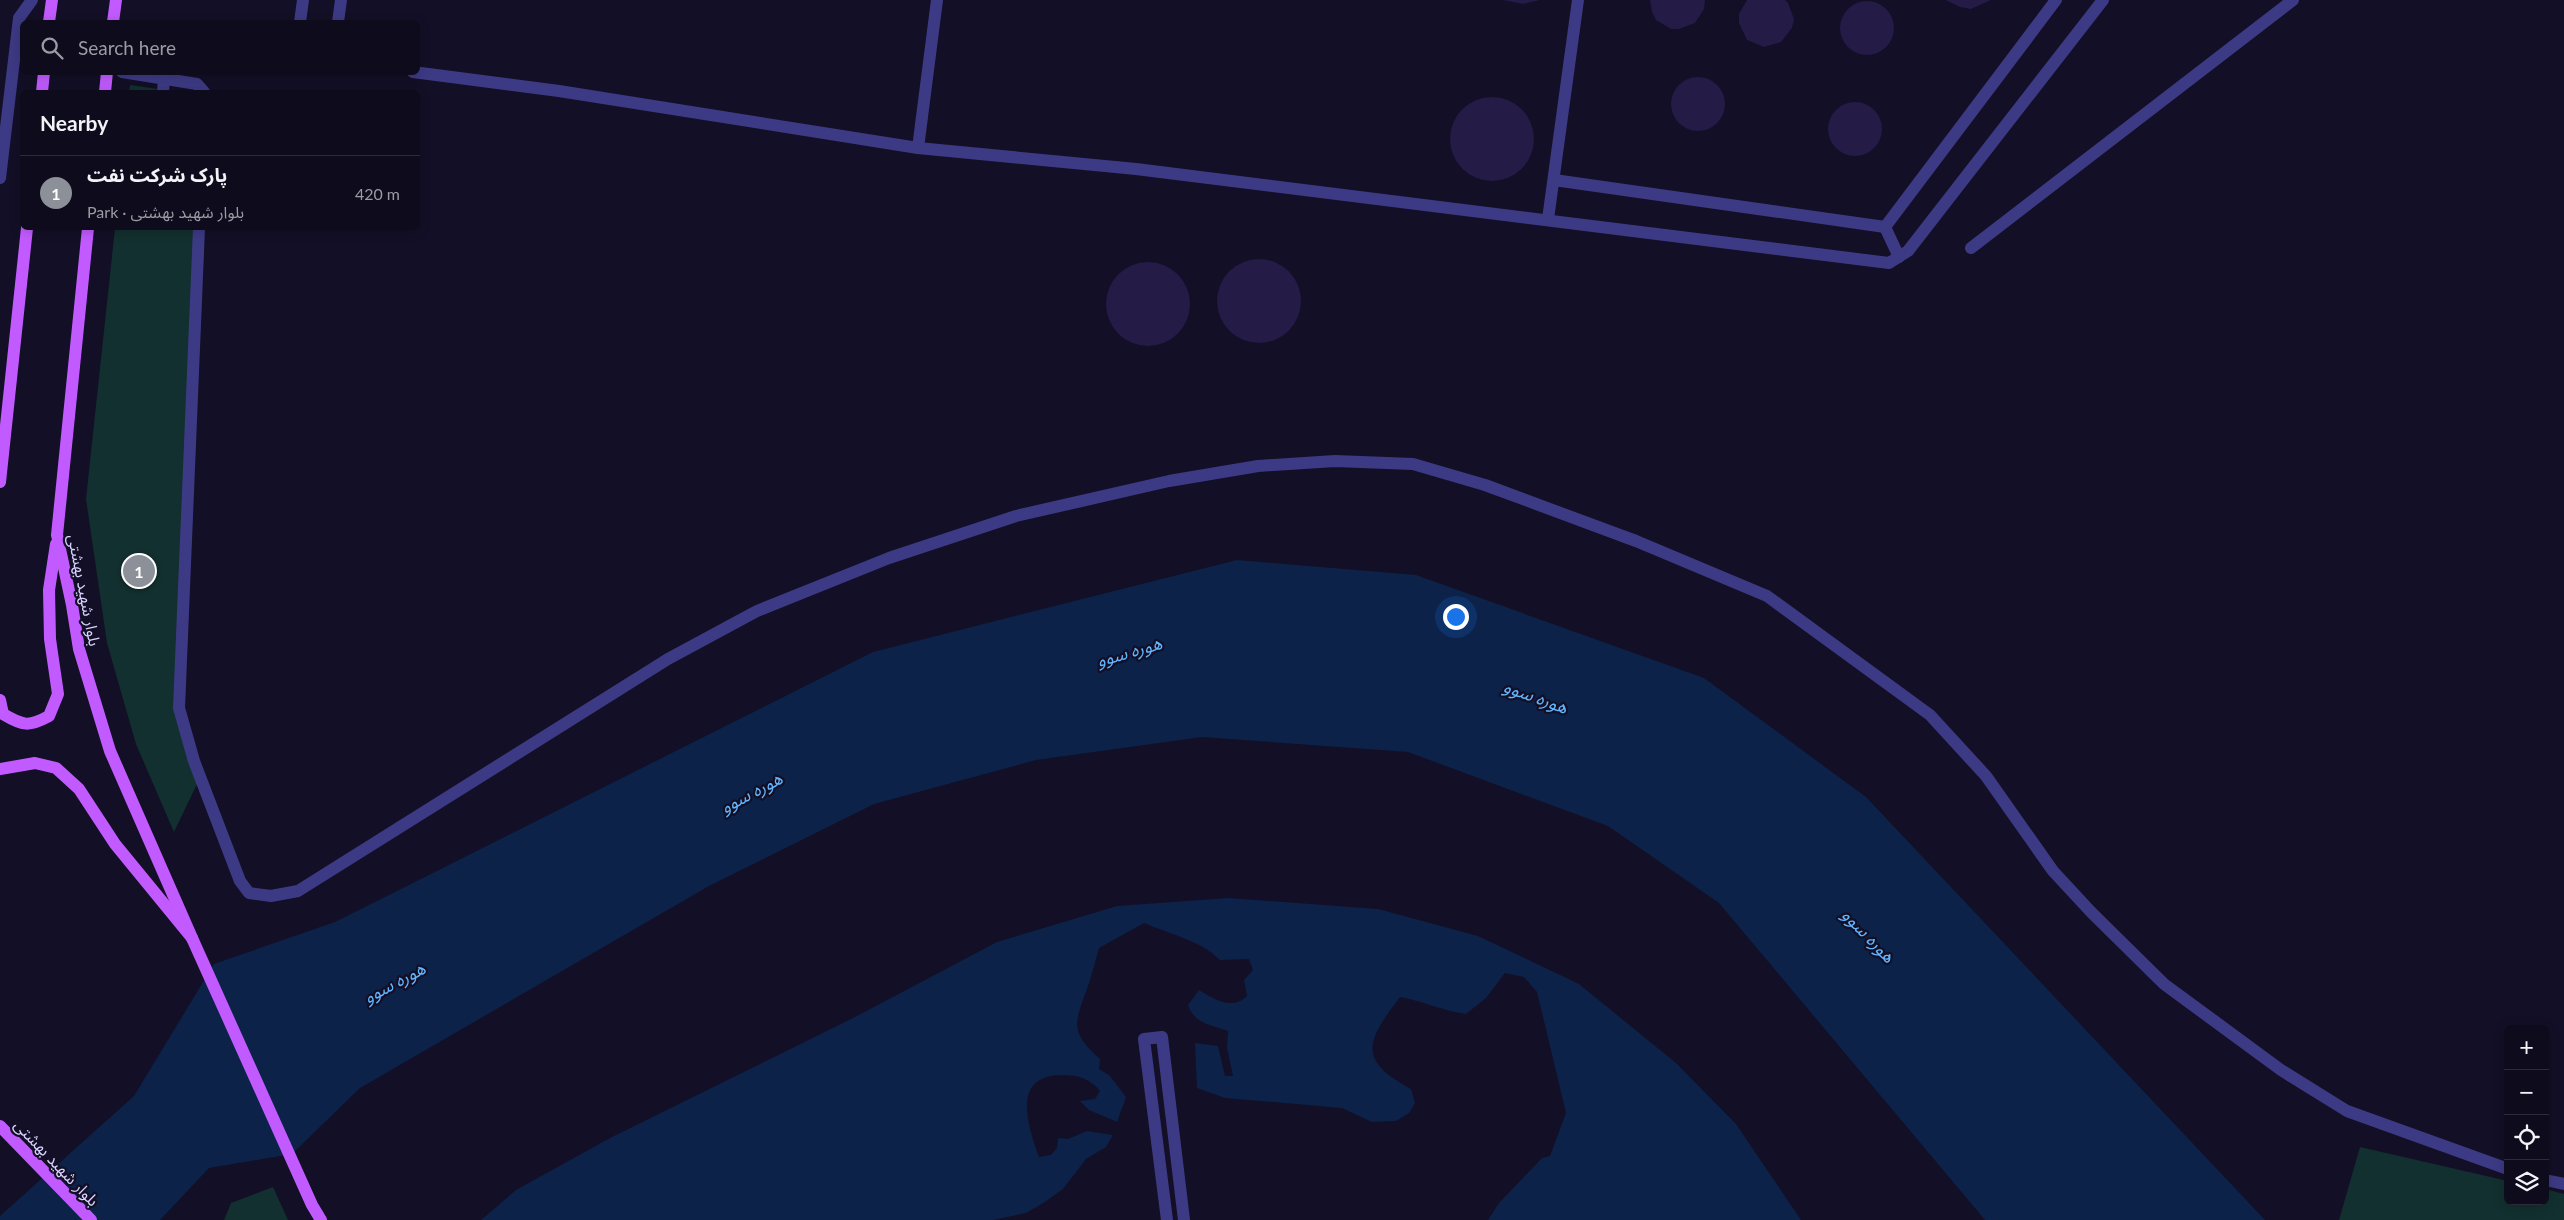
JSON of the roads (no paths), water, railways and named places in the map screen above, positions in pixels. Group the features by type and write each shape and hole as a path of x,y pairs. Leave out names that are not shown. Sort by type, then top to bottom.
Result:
{"main road":[{"path":"49,20 52,0"},
{"path":"114,20 116,0"},
{"path":"42,90 44,75"},
{"path":"105,90 107,75"},
{"path":"0,482 27,230"},
{"name":"بلوار شهید بهشتی","path":"88,230 57,535 79,649 110,751 192,938"},
{"path":"0,700 3,714 16,722 32,725 49,716 58,694 50,639 49,590 57,535"},
{"path":"0,769 34,763 56,768 79,789 115,844 192,938 312,1205 321,1220"},
{"name":"بلوار شهید بهشتی","path":"0,1126 91,1220"},
{"path":"312,1205 316,1220"}],"street":[{"path":"0,178 19,18 32,0"},
{"path":"300,20 302,0"},
{"path":"338,20 341,0"},
{"path":"918,148 937,0"},
{"path":"1548,219 1578,0"},
{"path":"1885,227 2056,0"},
{"path":"420,73 559,92 918,148 1136,169 1888,263 1908,251 2103,0"},
{"path":"1971,248 2293,0"},
{"path":"140,75 197,84 202,90"},
{"path":"163,90 164,79"},
{"path":"1554,180 1885,227"},
{"path":"1885,227 1899,257"},
{"path":"199,230 179,708 198,770 240,882 249,892 271,896 298,891 668,659 757,611 889,558 1016,516 1169,481 1258,466 1335,461 1412,464 1485,485 1636,542 1767,596 1930,714 1986,776 2053,870 2091,912 2164,984 2281,1070 2347,1111 2504,1168"},
{"path":"1167,1220 1144,1039 1162,1037 1184,1220"},
{"path":"2549,1181 2564,1184"}],"water":[{"name":"هوره سوو","path":"1237,560 1416,575 1704,678 1866,797 2265,1220 1985,1220 1719,903 1608,826 1408,752 1202,737 1036,760 874,804 709,886 360,1088 292,1154 209,1168 160,1220 0,1220 0,1216 134,1096 214,964 335,922 873,652"},
{"path":"1228,898 1378,909 1478,936 1579,984 1676,1063 1736,1124 1801,1220 1488,1220 1499,1203 1542,1158 1550,1156 1566,1113 1537,992 1524,977 1505,973 1486,998 1466,1014 1400,997 1380,1025 1372,1048 1374,1058 1381,1068 1411,1089 1415,1103 1409,1113 1396,1121 1372,1122 1342,1108 1225,1098 1197,1088 1195,1043 1218,1046 1225,1076 1233,1076 1227,1048 1228,1031 1199,1020 1188,1005 1199,990 1223,1002 1235,1003 1241,1000 1247,996 1244,980 1253,970 1249,959 1220,960 1194,942 1144,923 1099,948 1077,1019 1077,1027 1083,1042 1100,1059 1099,1069 1109,1075 1126,1097 1117,1122 1089,1110 1080,1101 1095,1099 1100,1091 1084,1078 1063,1075 1047,1077 1036,1083 1029,1092 1027,1103 1030,1130 1039,1157 1051,1155 1057,1148 1058,1138 1068,1139 1087,1131 1113,1135 1106,1147 1086,1159 1063,1189 1026,1213 993,1220 481,1220 516,1190 610,1138 855,1017 997,942 1117,906"}],"place":[{"name":"پارک شرکت نفت","path":"139,571"}]}
